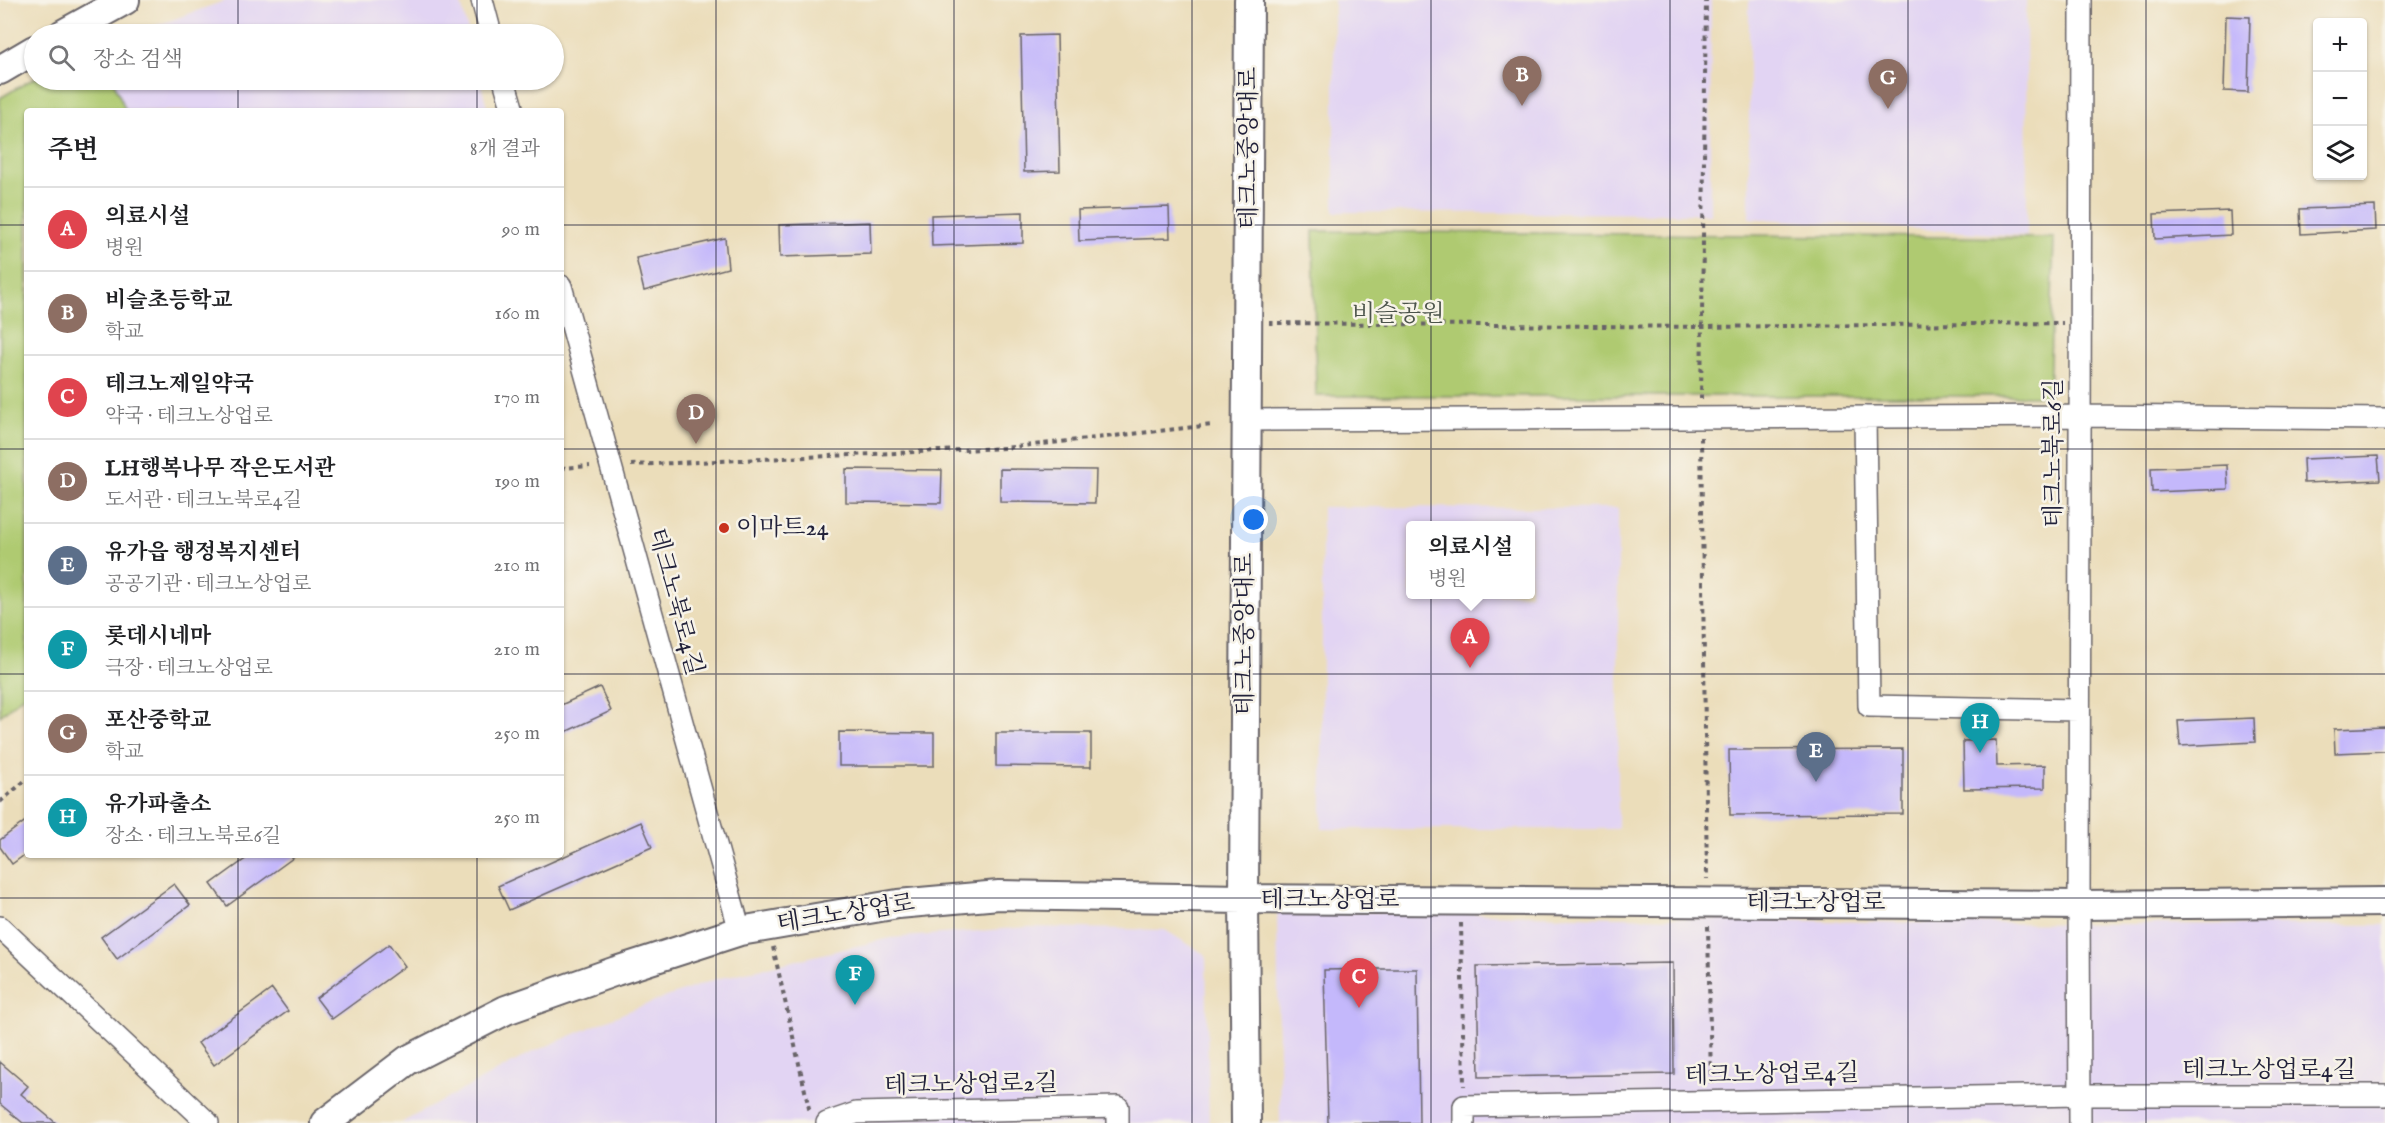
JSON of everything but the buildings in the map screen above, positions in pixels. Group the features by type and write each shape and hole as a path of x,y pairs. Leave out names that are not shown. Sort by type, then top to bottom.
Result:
{"street":[{"path":"81,24 125,0"},
{"path":"482,0 488,24"},
{"name":"테크노중앙대로","path":"1246,1123 1244,899 1250,0"},
{"name":"테크노북로6길","path":"2079,905 2081,0"},
{"path":"0,70 24,57"},
{"path":"507,90 512,108"},
{"name":"테크노북로4길","path":"564,297 740,931"},
{"path":"1247,420 2080,416 2385,419"},
{"path":"1864,417 1869,706 2079,710"},
{"name":"테크노상업로","path":"325,1123 408,1060 506,1010 740,931 898,904 999,895 2079,905 2385,902"},
{"path":"2079,905 2080,1123"},
{"path":"0,927 208,1123"},
{"name":"테크노상업로4길","path":"1464,1115 1712,1102 2080,1095 2385,1095"},
{"name":"테크노상업로2길","path":"827,1123 856,1113 1118,1115"}],"path":[{"path":"1706,0 1700,418 1712,1102"},
{"path":"1247,323 1702,327 2080,323"},
{"path":"620,465 1005,448 1213,425"},
{"path":"564,468 596,466"},
{"path":"0,802 24,782"},
{"path":"1461,901 1464,1115"},
{"path":"769,926 812,1123"}],"shaded area":[{"path":"227,0 460,0 466,24 161,24"},
{"path":"1334,0 1711,0 1710,214 1334,212"},
{"path":"1749,0 2026,0 2027,236 1749,218"},
{"path":"117,90 483,90 487,108 125,108"},
{"path":"1322,507 1618,508 1618,829 1322,829"},
{"path":"1277,910 1922,923 2385,925 2385,1123 1280,1123"},
{"path":"1029,927 1165,930 1206,955 1209,1123 401,1123 533,1052 631,1010 716,979 891,938"}],"green space":[{"path":"24,84 24,90 117,90 125,108 24,108 24,695 0,716 0,98"},
{"name":"비슬공원","path":"1313,231 2054,238 2049,396 1316,396"}],"place":[{"name":"비슬초등학교","path":"1522,106"},
{"name":"포산중학교","path":"1888,109"},
{"name":"LH행복나무 작은도서관","path":"696,444"},
{"name":"이마트24","path":"724,528"},
{"name":"의료시설","path":"1470,668"},
{"name":"유가파출소","path":"1980,753"},
{"name":"유가읍 행정복지센터","path":"1816,782"},
{"name":"롯데시네마","path":"855,1005"},
{"name":"테크노제일약국","path":"1359,1008"}]}
